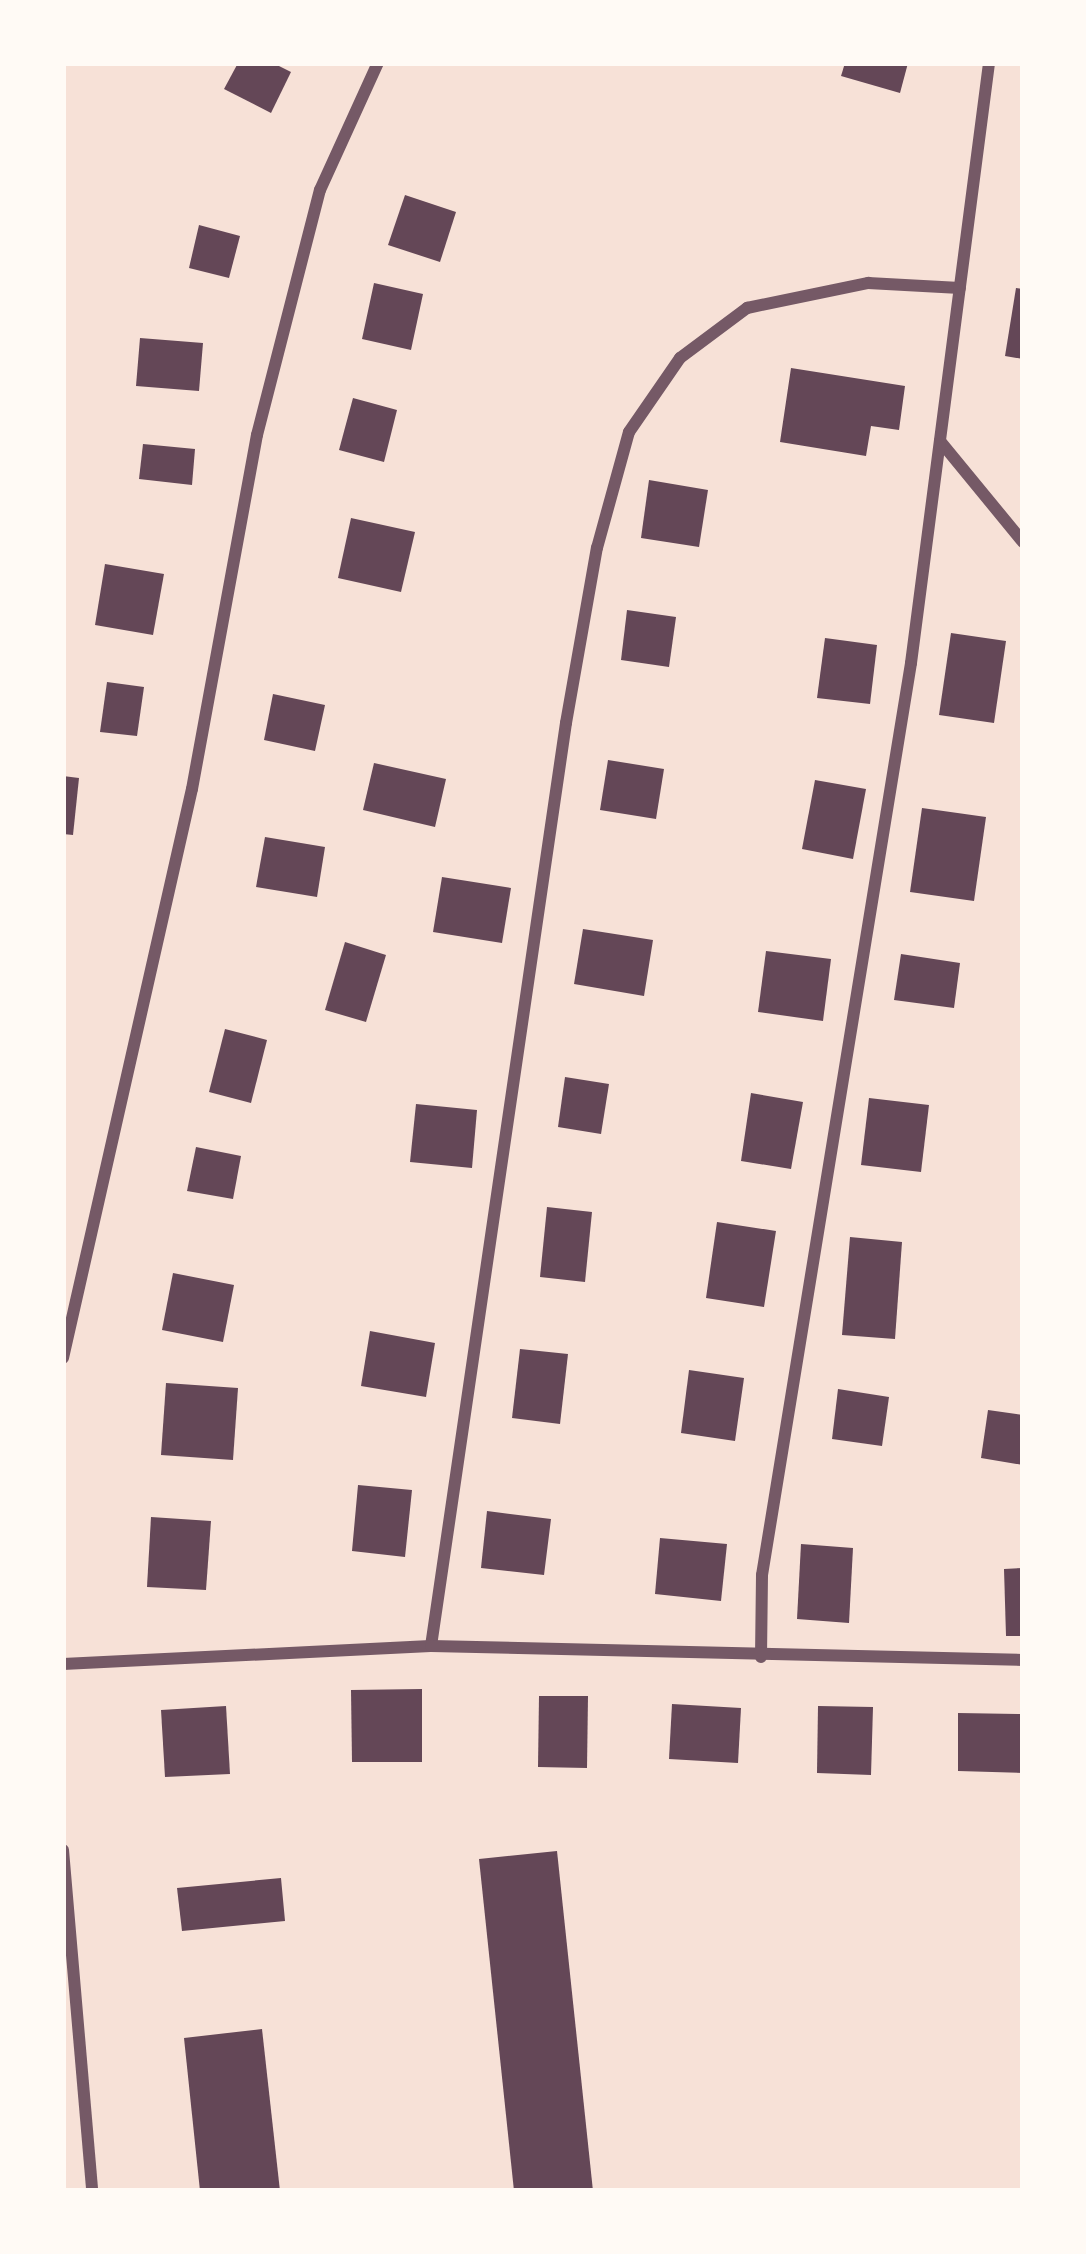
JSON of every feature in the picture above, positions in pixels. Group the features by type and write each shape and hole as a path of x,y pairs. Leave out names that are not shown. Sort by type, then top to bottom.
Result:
{"street":[{"path":"63,1358 192,789 257,435 320,190 378,63"},
{"path":"761,1657 762,1575 940,441 989,63"},
{"path":"431,1646 566,723 597,548 629,432 680,358 747,308 868,283 960,288"},
{"path":"940,441 1023,542"},
{"path":"63,1664 431,1646 1023,1660"},
{"path":"63,1850 92,2191"},
{"path":"63,2030 79,2036"}],"building":[{"path":"238,63 273,63 291,72 271,113 224,89"},
{"path":"845,63 908,63 900,93 841,76"},
{"path":"405,195 456,212 440,262 388,245"},
{"path":"199,225 240,236 229,278 189,268"},
{"path":"374,283 423,294 411,350 362,339"},
{"path":"1016,288 1023,289 1023,359 1005,356"},
{"path":"140,338 203,343 199,391 136,386"},
{"path":"791,368 905,386 899,430 871,426 866,456 780,442"},
{"path":"353,398 397,410 384,462 339,450"},
{"path":"143,444 195,449 192,485 139,479"},
{"path":"649,480 708,490 699,547 641,538"},
{"path":"351,518 415,532 401,592 338,578"},
{"path":"105,564 164,574 153,635 95,625"},
{"path":"627,610 676,617 669,667 621,660"},
{"path":"951,633 1006,641 994,723 939,715"},
{"path":"825,638 877,645 870,704 817,698"},
{"path":"107,682 144,687 137,736 100,732"},
{"path":"273,694 325,705 315,751 264,740"},
{"path":"608,760 664,769 656,819 600,810"},
{"path":"374,763 446,779 435,827 363,810"},
{"path":"63,776 79,778 73,835 63,834"},
{"path":"815,780 866,789 853,859 802,849"},
{"path":"922,808 986,817 974,901 910,892"},
{"path":"265,837 325,847 317,897 256,887"},
{"path":"442,877 511,888 502,943 433,932"},
{"path":"583,929 653,940 644,996 574,984"},
{"path":"345,942 386,955 366,1022 325,1010"},
{"path":"766,951 831,959 823,1021 758,1012"},
{"path":"901,954 960,963 954,1008 894,1000"},
{"path":"225,1029 267,1040 251,1103 209,1092"},
{"path":"565,1077 609,1084 601,1134 558,1127"},
{"path":"751,1093 803,1102 791,1169 741,1161"},
{"path":"869,1098 929,1105 921,1172 861,1165"},
{"path":"416,1104 477,1110 472,1168 410,1162"},
{"path":"196,1147 241,1156 233,1199 187,1191"},
{"path":"547,1207 592,1212 585,1282 540,1277"},
{"path":"717,1222 776,1231 764,1307 706,1298"},
{"path":"850,1237 902,1242 895,1339 842,1335"},
{"path":"173,1273 234,1285 223,1342 162,1330"},
{"path":"370,1331 435,1343 426,1397 361,1386"},
{"path":"520,1349 568,1354 560,1424 512,1418"},
{"path":"689,1370 744,1378 735,1441 681,1433"},
{"path":"166,1383 238,1388 233,1460 161,1455"},
{"path":"838,1389 889,1397 882,1446 832,1439"},
{"path":"988,1410 1023,1415 1023,1465 981,1458"},
{"path":"358,1485 412,1490 405,1557 352,1551"},
{"path":"487,1511 551,1519 544,1575 481,1568"},
{"path":"151,1517 211,1521 206,1590 147,1587"},
{"path":"660,1538 727,1544 721,1601 655,1594"},
{"path":"801,1544 853,1548 849,1623 797,1619"},
{"path":"1023,1568 1023,1636 1006,1636 1004,1569"},
{"path":"422,1689 422,1762 352,1762 351,1690"},
{"path":"539,1696 588,1696 587,1768 538,1767"},
{"path":"672,1704 741,1708 738,1763 669,1759"},
{"path":"226,1706 230,1774 165,1777 161,1710"},
{"path":"818,1706 873,1707 871,1775 817,1773"},
{"path":"958,1713 1023,1714 1023,1773 958,1771"},
{"path":"557,1851 593,2191 514,2191 479,1859"},
{"path":"281,1878 285,1921 182,1931 177,1888"},
{"path":"262,2029 280,2191 200,2191 184,2038"}]}
